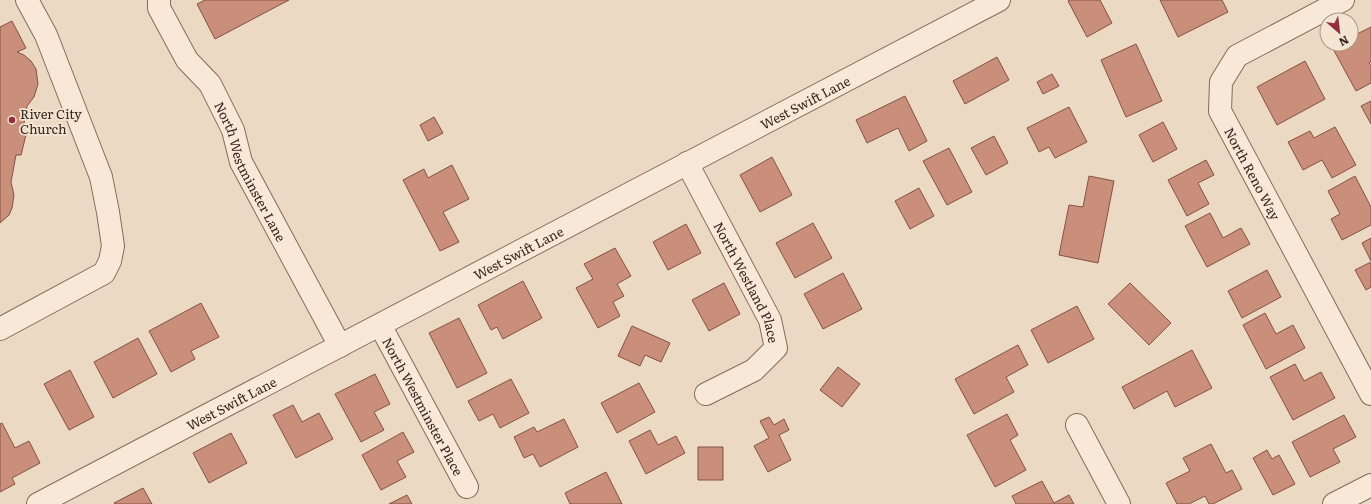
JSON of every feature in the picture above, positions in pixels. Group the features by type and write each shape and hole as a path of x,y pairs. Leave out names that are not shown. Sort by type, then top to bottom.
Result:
{"street":[{"path":"0,329 104,273 110,261 113,246 101,177 46,35 27,0"},
{"name":"North Westminster Lane","path":"159,0 159,8 187,60 210,84 233,130 241,162 340,346"},
{"name":"West Swift Lane","path":"38,504 999,0"},
{"name":"North Reno Way","path":"1343,0 1237,56 1221,82 1220,111 1371,394"},
{"name":"North Westland Place","path":"687,163 770,320 776,348 754,370 706,394"},
{"name":"North Westminster Place","path":"380,325 468,487"},
{"path":"1077,425 1119,504"},
{"path":"1334,504 1371,485"}],"building":[{"path":"205,0 289,0 215,39 197,4"},
{"path":"1100,0 1112,23 1087,37 1068,1"},
{"path":"1160,0 1222,0 1228,12 1178,37"},
{"name":"River City Church","path":"12,21 26,48 17,52 24,55 31,61 36,69 38,84 34,97 27,106 22,135 26,135 21,155 16,155 11,182 14,195 12,208 9,215 0,223 0,27"},
{"path":"1371,27 1371,62 1369,63 1371,66 1371,83 1356,91 1335,52 1359,52 1359,33"},
{"path":"1136,44 1162,101 1126,117 1101,60"},
{"path":"997,57 1009,80 965,104 953,81"},
{"path":"1305,61 1325,99 1277,125 1257,87"},
{"path":"1052,74 1059,86 1043,94 1037,82"},
{"path":"905,96 927,141 909,151 898,128 867,143 856,120"},
{"path":"1371,101 1371,124 1361,106"},
{"path":"1069,107 1087,142 1055,158 1049,147 1039,152 1027,128"},
{"path":"434,117 443,133 428,141 420,125"},
{"path":"1163,122 1177,149 1153,162 1139,135"},
{"path":"1335,127 1356,165 1332,178 1322,160 1303,170 1288,142 1310,131 1314,138"},
{"path":"994,136 1008,163 986,175 971,148"},
{"path":"949,148 972,192 947,205 923,161"},
{"path":"772,157 792,195 760,212 740,175"},
{"path":"1206,160 1214,175 1198,183 1209,204 1187,216 1168,180"},
{"path":"452,165 469,199 443,212 459,242 440,251 403,180 424,169 428,178"},
{"path":"1089,176 1114,181 1098,263 1059,255 1069,205 1083,207"},
{"path":"1355,176 1371,207 1371,225 1342,240 1331,219 1340,214 1328,191"},
{"path":"919,188 934,216 910,229 895,201"},
{"path":"1210,213 1223,238 1241,228 1250,244 1207,267 1185,226"},
{"path":"813,223 832,258 795,278 776,243"},
{"path":"686,224 701,253 668,270 653,242"},
{"path":"1371,238 1371,261 1362,243"},
{"path":"615,248 631,276 617,284 624,296 613,302 620,316 598,328 576,288 593,279 584,264"},
{"path":"1371,262 1371,287 1366,290 1355,270"},
{"path":"1267,270 1281,297 1242,318 1228,291"},
{"path":"843,273 862,309 823,329 804,294"},
{"path":"523,281 542,318 503,339 497,327 491,330 478,305"},
{"path":"724,283 740,314 709,331 692,300"},
{"path":"1130,283 1171,323 1149,345 1108,304"},
{"path":"201,303 219,337 191,351 195,359 171,372 149,331"},
{"path":"1077,306 1094,339 1048,363 1031,330"},
{"path":"1265,313 1276,334 1293,325 1305,348 1266,369 1243,325"},
{"path":"459,318 487,373 457,388 429,333"},
{"path":"632,326 670,343 661,362 645,355 640,366 618,356"},
{"path":"138,338 157,374 113,398 94,362"},
{"path":"1018,345 1028,365 1006,377 1014,392 974,414 955,379"},
{"path":"1192,350 1212,388 1175,407 1167,391 1134,409 1122,387"},
{"path":"1295,364 1304,381 1321,372 1335,398 1293,420 1270,377"},
{"path":"838,367 860,384 842,407 820,390"},
{"path":"70,370 94,417 69,430 44,384"},
{"path":"375,374 390,404 374,412 384,430 361,442 335,394"},
{"path":"511,379 529,413 500,428 493,414 479,421 468,401"},
{"path":"639,383 655,412 617,433 601,403"},
{"path":"293,405 302,422 319,413 333,439 296,458 273,415"},
{"path":"1007,414 1018,435 1010,440 1026,470 995,487 967,435"},
{"path":"1344,415 1356,437 1333,449 1340,462 1310,477 1292,442"},
{"path":"769,417 774,425 784,419 789,430 779,435 791,460 768,472 754,446 769,438 760,421"},
{"path":"564,419 578,447 540,467 533,454 524,458 514,437 534,427 537,432"},
{"path":"2,423 15,448 29,441 40,463 12,478 15,484 0,492 0,424"},
{"path":"650,430 658,445 676,436 685,453 646,474 629,441"},
{"path":"403,432 414,452 397,461 406,477 381,490 362,455"},
{"path":"231,433 247,463 209,483 193,453"},
{"path":"1211,444 1226,473 1232,470 1242,489 1213,504 1209,504 1205,496 1189,504 1177,504 1166,483 1190,471 1183,458"},
{"path":"698,447 723,447 723,480 698,480"},
{"path":"1267,450 1272,459 1279,455 1295,484 1273,495 1253,458"},
{"path":"606,472 622,504 570,504 565,493"},
{"path":"1042,481 1054,503 1069,495 1074,504 1016,504 1012,496"},
{"path":"143,488 152,504 114,503"},
{"path":"407,495 412,504 389,504"}],"place":[{"name":"River City Church","path":"12,120"}]}
